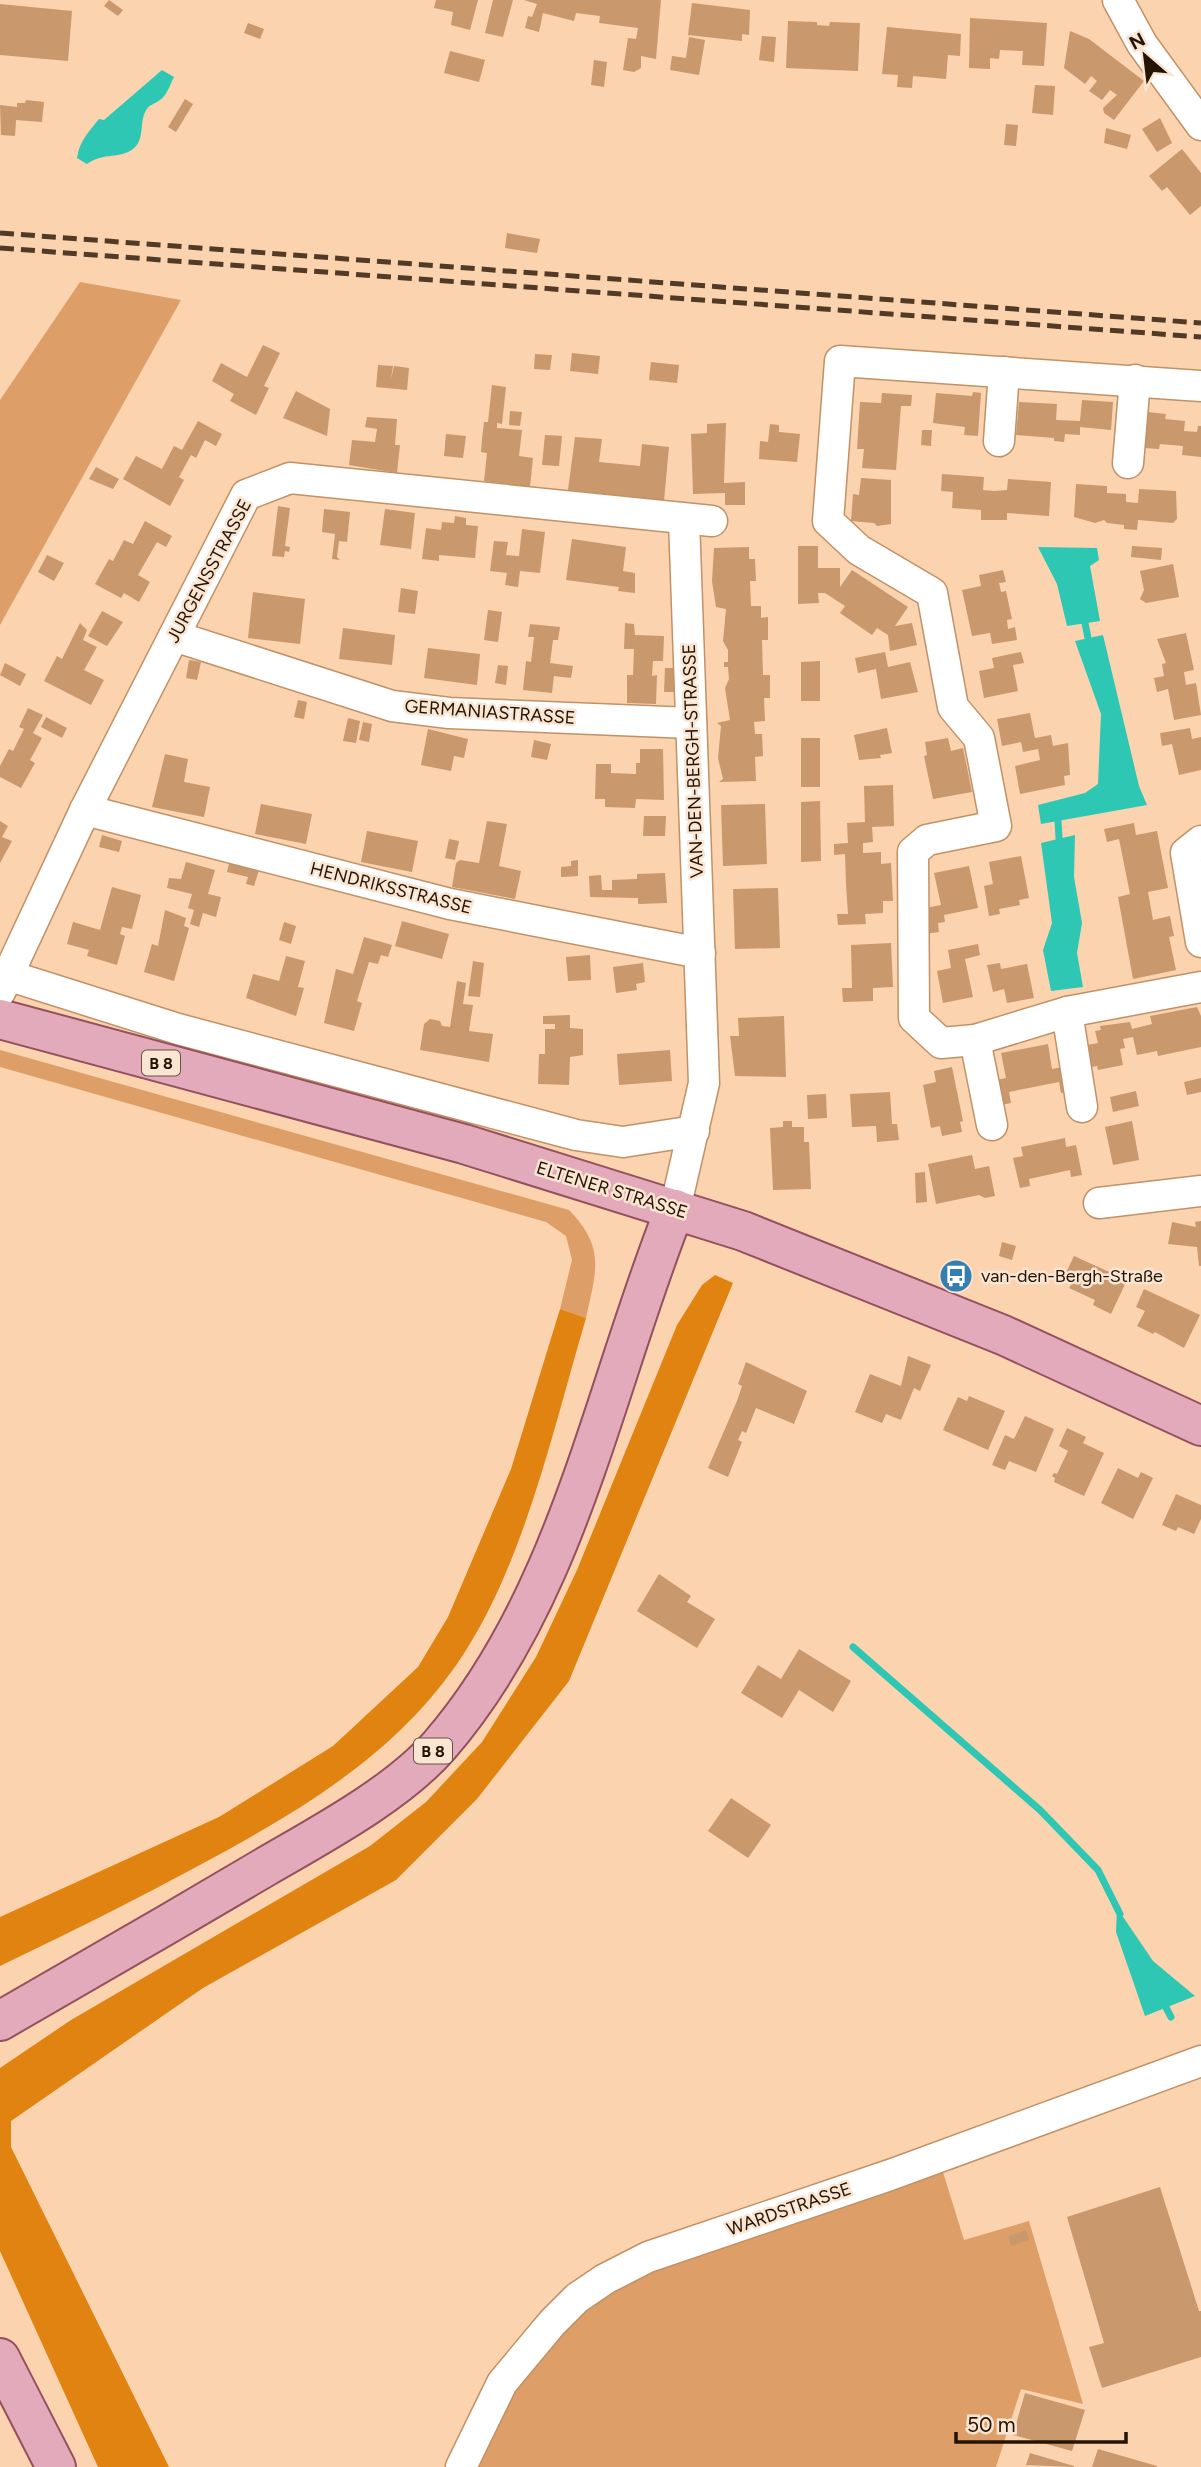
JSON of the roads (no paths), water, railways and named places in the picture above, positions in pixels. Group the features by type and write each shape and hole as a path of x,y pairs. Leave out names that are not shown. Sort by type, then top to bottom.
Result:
{"main road":[{"name":"ELTENER STRASSE","path":"0,1019 464,1144 583,1183 743,1230 935,1307 1201,1426"},
{"name":"B 8","path":"0,2021 318,1836 387,1791 438,1748 501,1661 534,1598 569,1512 675,1209"},
{"path":"0,2358 56,2467"}],"street":[{"path":"1118,0 1142,44 1201,125"},
{"path":"1201,386 841,360 828,520 859,550 932,593 953,707 979,738 996,826 928,840 913,852 914,1018 941,1043 975,1040 1068,1012 1201,987"},
{"path":"999,441 1004,372"},
{"path":"1128,463 1135,380"},
{"name":"JURGENSSTRASSE","path":"3,984 85,810 246,495 290,478 698,520"},
{"name":"VAN-DEN-BERGH-STRASSE","path":"675,1209 704,1083 691,723 698,520"},
{"name":"GERMANIASTRASSE","path":"174,636 392,706 449,713 691,723"},
{"name":"HENDRIKSSTRASSE","path":"85,810 450,904 700,953"},
{"path":"1201,841 1186,853 1201,942"},
{"path":"3,984 576,1135 623,1142 694,1131"},
{"path":"1068,1012 1082,1107"},
{"path":"975,1040 992,1125"},
{"path":"1099,1203 1201,1191"},
{"name":"WARDSTRASSE","path":"461,2467 502,2383 525,2353 577,2298 616,2274 648,2257 890,2175 1201,2061"}],"water":[{"path":"162,70 174,77 165,95 144,114 137,145 123,154 100,158 87,164 77,158 82,142 99,119 104,120"},
{"path":"1038,547 1097,548 1099,560 1090,566 1100,621 1067,626 1057,584"},
{"path":"1103,635 1139,786 1147,805 1041,824 1038,805 1085,793 1098,784 1101,714 1075,641"},
{"path":"1075,835 1074,877 1082,923 1077,953 1083,987 1051,991 1043,950 1052,923 1041,843"},
{"path":"1117,1908 1153,1961 1195,1996 1145,2016 1116,1932"}],"waterway":[{"path":"1085,623 1088,638"},
{"path":"1058,821 1059,838"},
{"path":"853,1647 1040,1810 1098,1870 1120,1914"},
{"path":"1162,2000 1171,2017"}],"railway":[{"path":"0,233 1201,323"},
{"path":"0,248 1201,337"}],"place":[{"name":"van-den-Bergh-Straße","path":"956,1276"}]}
